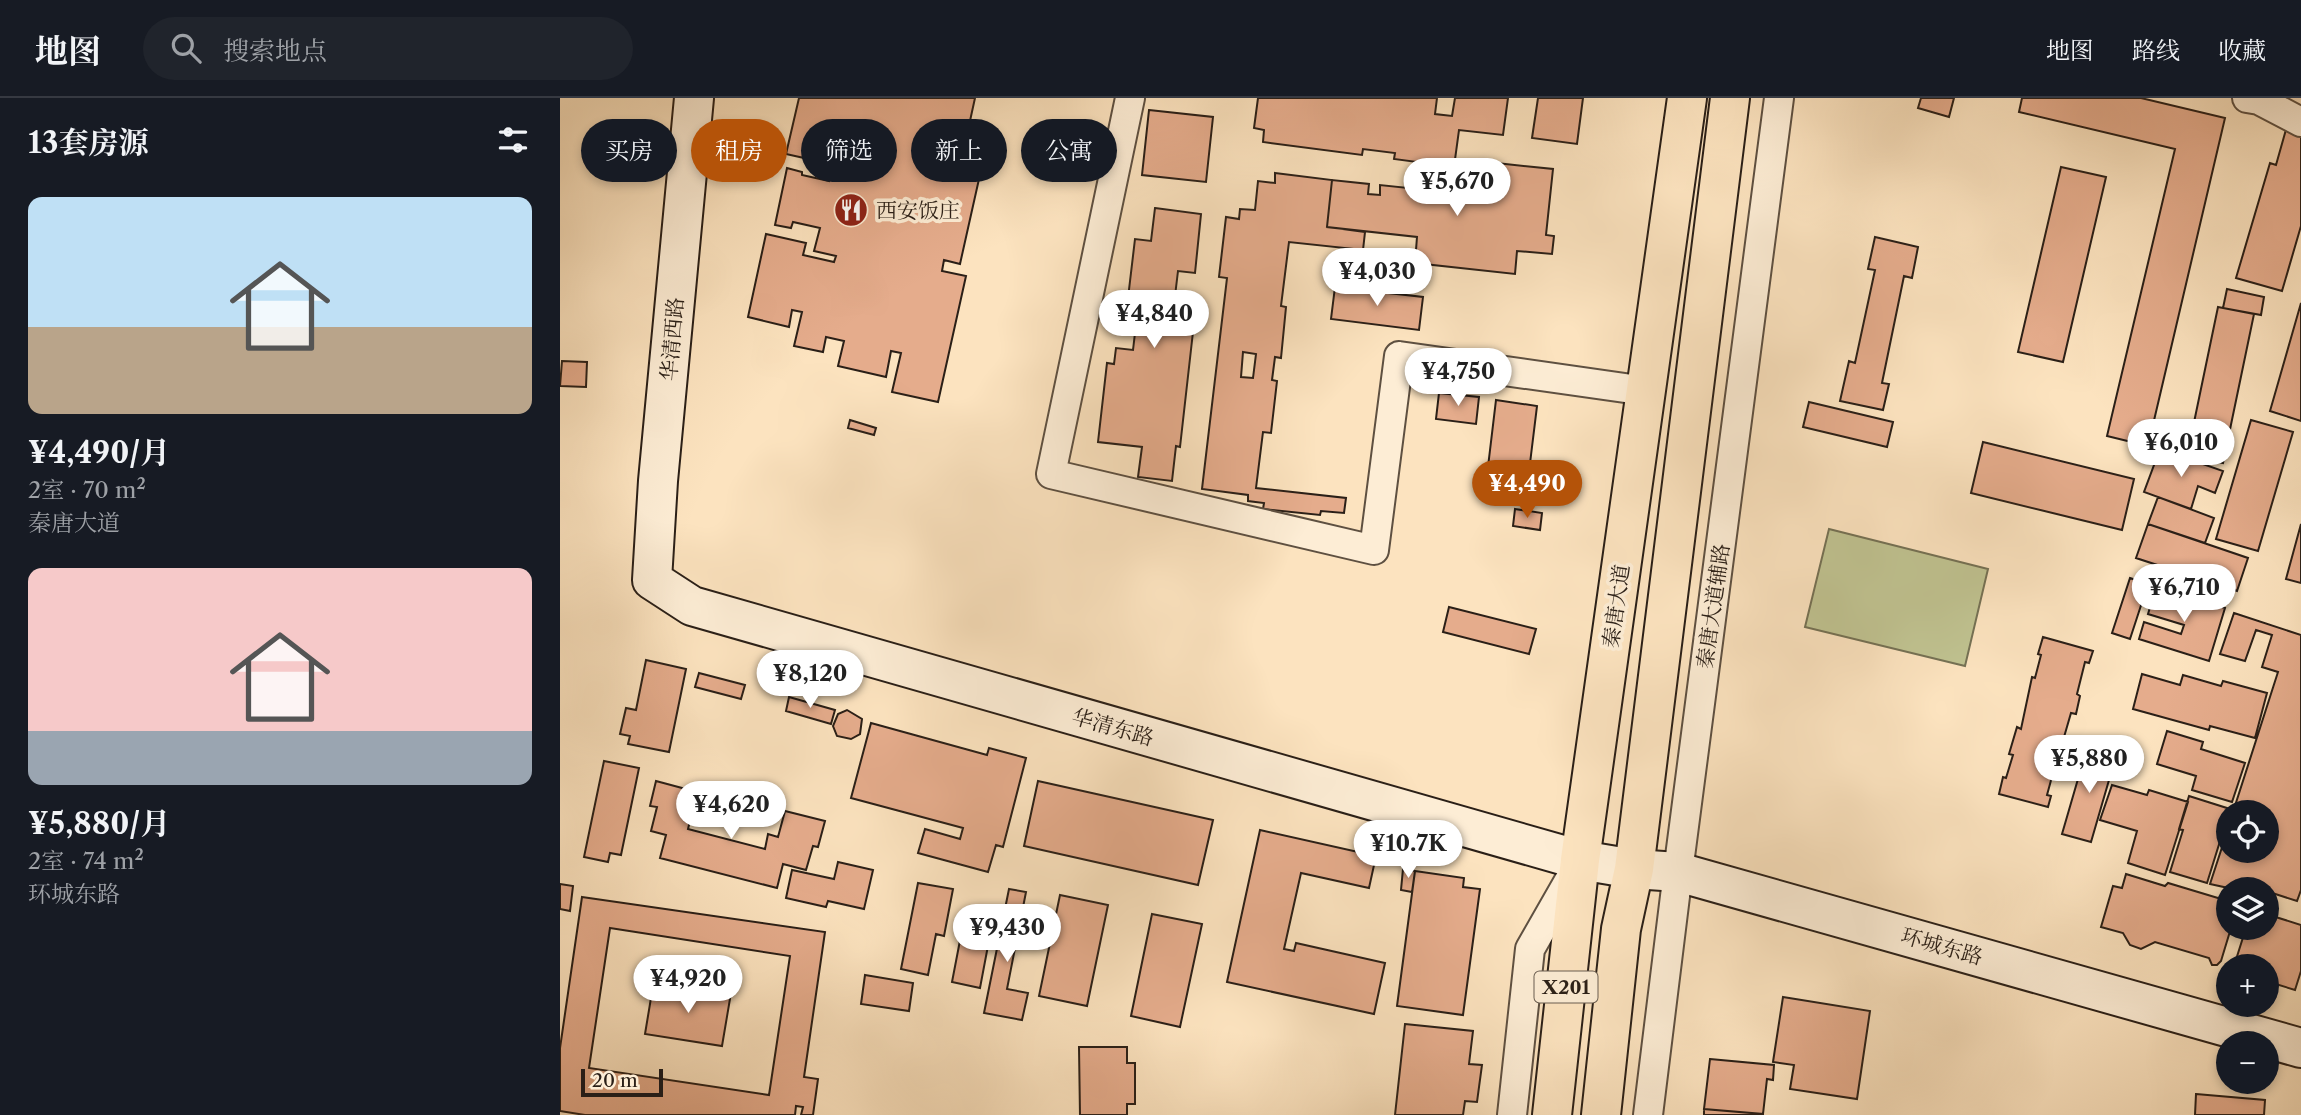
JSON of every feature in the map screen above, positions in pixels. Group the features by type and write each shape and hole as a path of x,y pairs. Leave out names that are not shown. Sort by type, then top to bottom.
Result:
{"main road":[{"name":"秦唐大道","path":"1552,1115 1580,860 1686,98"},
{"path":"1634,869 1730,98"},
{"name":"X201","path":"1601,1115 1622,929 1634,869"}],"street":[{"name":"华清西路","path":"652,580 658,481 694,98"},
{"path":"1130,98 1051,474 1374,550 1399,356 1646,391"},
{"name":"秦唐大道辅路","path":"1648,1115 1779,98"},
{"path":"2247,98 2259,100 2301,122"},
{"name":"华清东路","path":"652,580 692,607 1580,860"},
{"path":"1512,1115 1530,949 1580,860"},
{"name":"环城东路","path":"1580,860 1634,869 1678,872 2301,1048"}],"green space":[{"path":"1829,529 1988,569 1965,666 1805,627"}],"building":[{"path":"799,98 975,98 970,119 911,119 911,182 978,182 960,264 944,260 942,271 966,276 938,402 892,392 901,353 891,351 886,377 838,366 844,341 826,337 823,352 794,346 802,312 792,310 789,327 748,317 766,234 806,243 803,255 834,262 836,256 814,251 820,228 793,222 791,228 775,225 784,182 787,182 787,168 801,172 801,182 897,182 897,119 801,119 801,157 787,154"},
{"path":"1258,98 1437,98 1435,114 1452,116 1455,98 1508,98 1503,135 1459,130 1454,167 1394,159 1395,153 1363,149 1362,155 1263,142 1264,130 1254,128"},
{"path":"1538,98 1583,98 1577,144 1532,138"},
{"path":"1921,98 1954,98 1949,117 1918,108"},
{"path":"2022,98 2141,98 2225,118 2148,446 2107,436 2175,149 2019,112"},
{"path":"1149,110 1213,117 1206,182 1142,175"},
{"path":"2287,126 2301,130 2301,226 2282,291 2236,278 2270,163 2276,165"},
{"path":"1487,162 1553,169 1546,235 1554,236 1552,254 1517,251 1515,274 1415,263 1417,237 1327,227 1332,180 1369,184 1368,194 1380,195 1380,185 1484,196"},
{"path":"2061,167 2106,177 2063,362 2018,352"},
{"path":"1275,173 1332,180 1327,227 1365,232 1363,250 1289,242 1281,306 1286,307 1281,358 1275,357 1272,380 1277,381 1271,433 1263,432 1256,488 1346,498 1344,513 1321,511 1320,515 1263,509 1264,503 1248,501 1248,495 1202,489 1227,278 1219,277 1226,217 1239,219 1240,209 1255,210 1258,181 1275,183","holes":["1243,352 1256,354 1253,378 1241,377"]},
{"path":"1155,208 1201,214 1195,273 1178,271 1172,321 1194,323 1180,447 1176,446 1172,481 1138,477 1142,447 1098,442 1107,363 1114,364 1116,348 1133,350 1137,316 1126,315 1135,239 1151,241"},
{"path":"1875,237 1918,247 1912,278 1904,276 1882,383 1889,384 1883,410 1840,401 1849,361 1855,363 1875,270 1868,269"},
{"path":"1335,287 1423,297 1419,330 1331,319"},
{"path":"2227,289 2264,297 2261,315 2223,308"},
{"path":"2301,303 2301,421 2270,411"},
{"path":"2218,307 2254,314 2223,463 2187,456"},
{"path":"562,361 587,362 586,387 560,386"},
{"path":"1439,393 1479,397 1476,424 1436,419"},
{"path":"1496,400 1537,406 1526,496 1485,492"},
{"path":"1809,402 1893,422 1887,447 1803,427"},
{"path":"850,420 876,428 874,435 848,428"},
{"path":"2251,420 2293,432 2258,551 2216,539"},
{"path":"1983,442 2134,479 2122,530 1971,493"},
{"path":"2160,449 2223,471 2215,493 2198,486 2191,509 2144,492"},
{"path":"2158,497 2214,518 2205,543 2148,524"},
{"path":"1515,509 1542,513 1540,530 1513,526"},
{"path":"2148,524 2248,558 2237,591 2136,558"},
{"path":"2301,524 2301,583 2286,579"},
{"path":"2130,578 2148,584 2130,639 2112,633"},
{"path":"2156,588 2225,608 2209,661 2139,639 2144,622 2181,634 2184,625 2148,614"},
{"path":"1449,607 1536,629 1529,654 1443,632"},
{"path":"2234,613 2301,635 2301,890 2297,901 2279,895 2279,877 2216,877 2216,885 2210,884 2217,863 2279,863 2279,800 2237,800 2278,672 2262,667 2272,635 2256,630 2245,661 2220,654"},
{"path":"2043,637 2093,651 2089,663 2085,662 2077,694 2080,696 2076,714 2071,713 2062,744 2066,745 2061,763 2056,762 2047,795 2051,796 2048,807 1999,794 2013,755 2009,754 2017,727 2021,729 2032,677 2035,678 2041,655 2038,654"},
{"path":"646,660 686,669 669,752 628,744 630,736 620,734 626,708 636,710"},
{"path":"699,673 745,685 741,699 695,687"},
{"path":"2142,674 2180,685 2183,675 2221,686 2223,681 2267,693 2255,738 2210,726 2209,730 2133,709"},
{"path":"789,697 835,710 831,724 786,711"},
{"path":"847,710 862,719 860,734 851,739 837,736 833,726 838,714"},
{"path":"871,723 987,755 989,748 1026,758 1003,847 996,845 988,872 918,853 925,829 960,839 963,828 851,798"},
{"path":"2167,731 2203,742 2201,749 2245,763 2233,800 2192,790 2196,776 2157,764"},
{"path":"2087,748 2116,756 2091,842 2062,834"},
{"path":"604,761 639,768 621,855 610,853 608,862 584,857"},
{"path":"656,781 697,792 688,829 765,849 768,834 778,837 785,811 825,821 818,847 813,846 806,870 783,864 777,888 660,858 666,835 651,831 657,807 650,806"},
{"path":"1038,781 1213,820 1198,885 1024,846"},
{"path":"2112,785 2147,795 2149,790 2188,802 2165,875 2128,863 2137,831 2100,820"},
{"path":"2189,796 2216,805 2216,854 2207,883 2170,872 2183,830 2179,829"},
{"path":"1260,830 1376,856 1369,888 1301,873 1284,949 1294,951 1296,943 1385,963 1374,1014 1227,982"},
{"path":"838,862 873,870 864,909 828,901 826,907 786,898 792,870 834,879"},
{"path":"1403,869 1415,871 1412,892 1401,890"},
{"path":"1415,871 1464,878 1463,887 1480,889 1463,1015 1397,1006"},
{"path":"2126,874 2216,897 2216,940 2227,940 2223,954 2216,954 2216,965 2212,965 2209,958 2155,942 2141,949 2130,945 2123,933 2101,927 2113,886 2122,888"},
{"path":"918,883 953,889 944,936 936,934 928,975 901,969"},
{"path":"560,884 573,886 570,911 560,909"},
{"path":"1009,889 1026,892 1007,989 1028,993 1022,1020 984,1013"},
{"path":"1060,895 1108,905 1087,1006 1039,996"},
{"path":"582,897 825,932 804,1077 818,1079 813,1115 801,1115 803,1107 796,1106 795,1115 585,1115 560,1111 560,1048","holes":["610,928 790,956 769,1095 589,1068"]},
{"path":"1152,914 1202,924 1180,1027 1131,1016"},
{"path":"2279,918 2301,925 2301,971 2295,990 2279,985 2279,954 2238,954 2242,940 2279,940"},
{"path":"962,930 990,935 980,988 952,982"},
{"path":"655,974 732,987 722,1046 645,1034"},
{"path":"865,975 913,983 909,1011 861,1004"},
{"path":"1783,997 1870,1011 1857,1099 1790,1089 1794,1065 1773,1062"},
{"path":"1405,1024 1473,1031 1469,1064 1482,1065 1477,1102 1465,1101 1463,1115 1395,1115"},
{"path":"1079,1047 1127,1047 1127,1063 1135,1063 1135,1104 1127,1104 1127,1115 1080,1115"},
{"path":"1710,1059 1774,1065 1773,1080 1767,1079 1763,1114 1704,1109"},
{"path":"2196,1094 2265,1100 2264,1115 2195,1115"},
{"path":"1704,1109 1763,1114 1763,1115 1704,1115"}],"place":[{"name":"西安饭庄","path":"851,210"}]}
